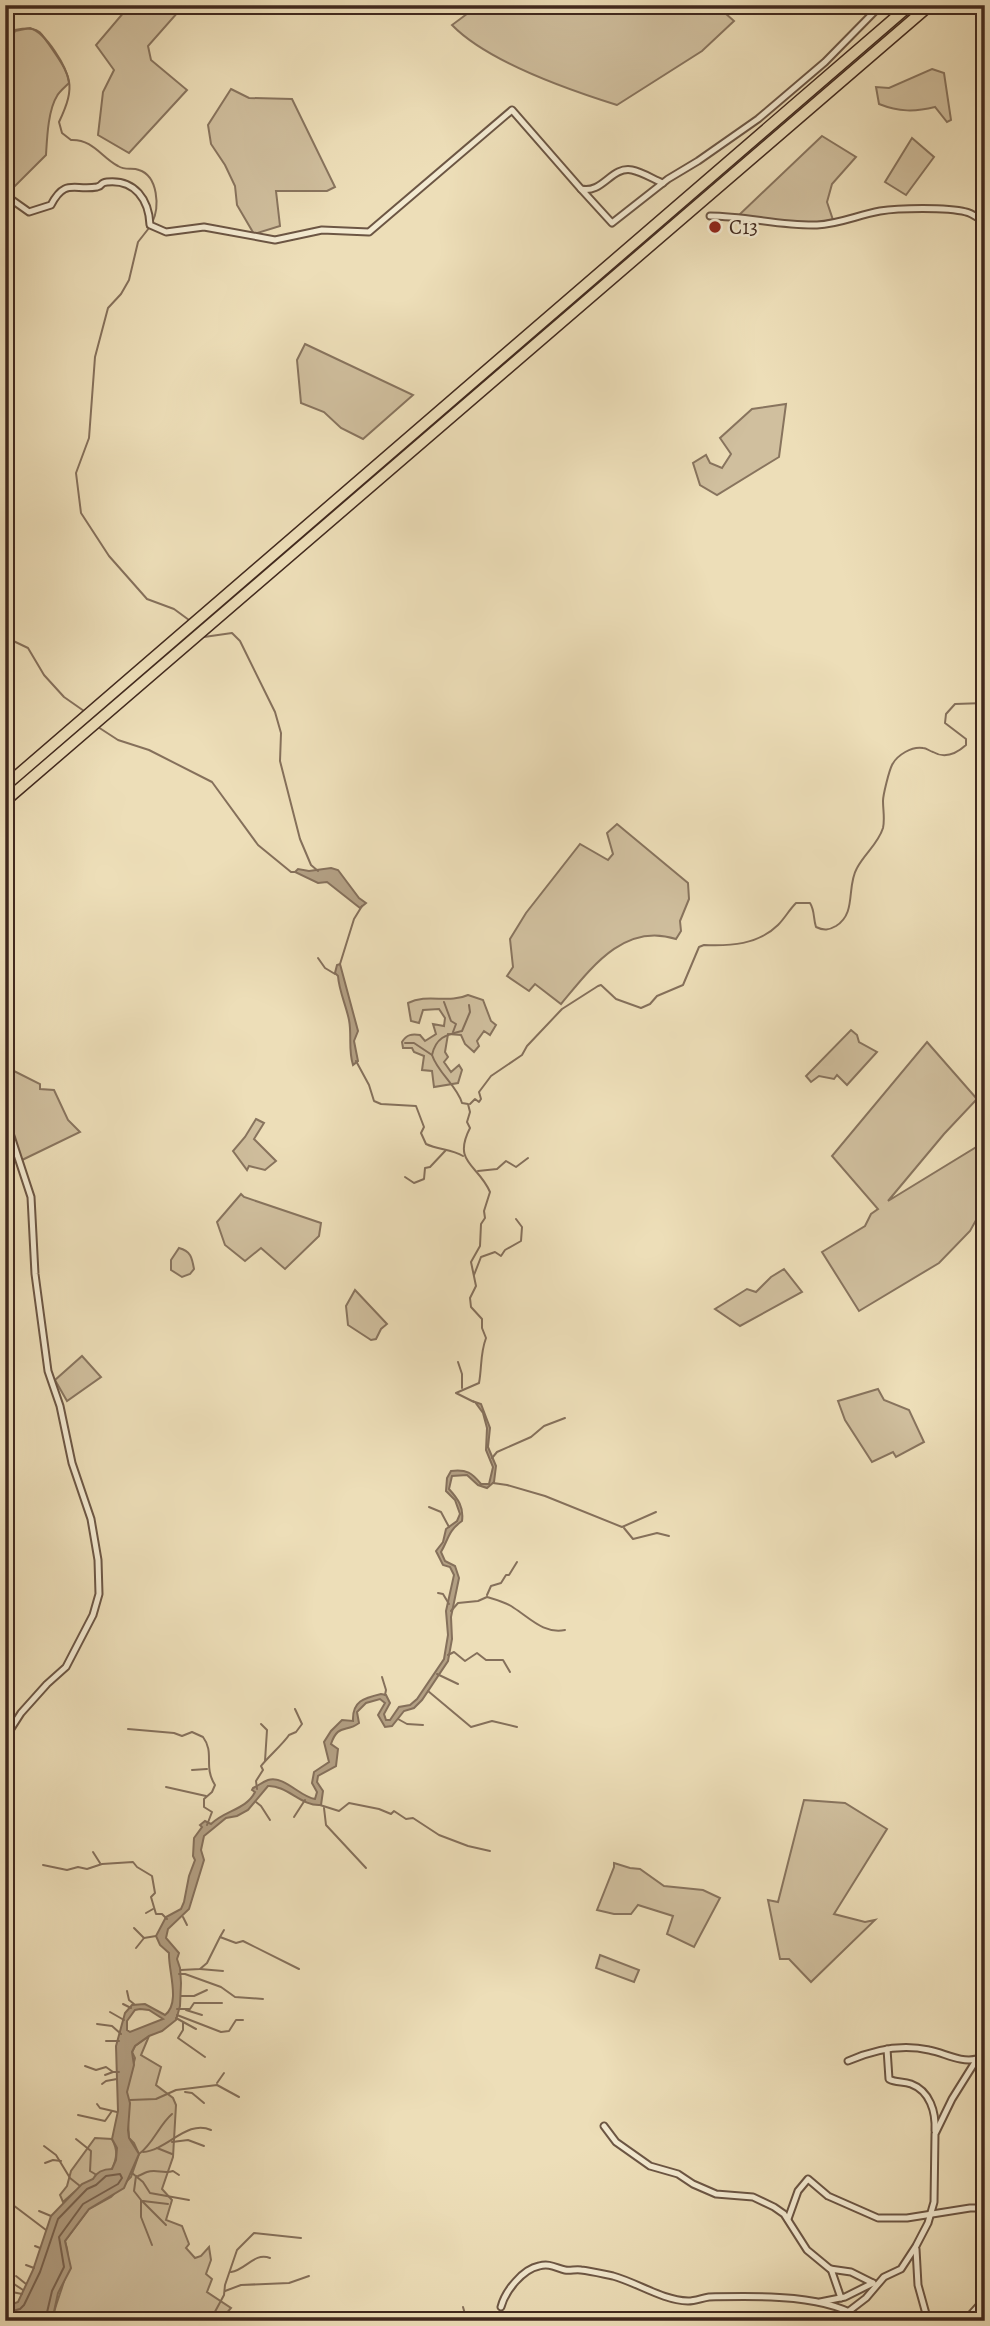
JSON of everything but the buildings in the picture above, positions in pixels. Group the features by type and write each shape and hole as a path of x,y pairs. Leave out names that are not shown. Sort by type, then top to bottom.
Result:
{"highway":[{"path":"5,786 910,5"},
{"path":"5,801 930,5"}],"street":[{"path":"5,195 29,212 51,205 57,193 70,185 97,187 106,182 121,183 142,194 147,203 150,225 166,232 204,228 275,240 322,230 369,232 512,110 612,223 663,183 758,119 825,62 881,5"},
{"path":"581,189 598,188 623,170 633,170 663,183"},
{"path":"710,216 738,216 772,223 815,225 843,222 881,211 918,209 967,212 985,222"},
{"path":"5,1118 31,1197 35,1274 47,1371 60,1406 72,1463 91,1519 98,1560 99,1594 93,1615 66,1667 30,1703 5,1738"},
{"path":"814,2303 842,2298 901,2269 916,2246 931,2214 935,2176 935,2113 925,2094 911,2084 889,2079 887,2049"},
{"path":"848,2062 861,2055 887,2049 929,2050 955,2058 985,2057"},
{"path":"935,2134 951,2099 977,2059"},
{"path":"604,2126 615,2142 650,2166 678,2174 693,2184 716,2193 753,2197 774,2207 788,2219 807,2250 831,2269 855,2273 873,2283"},
{"path":"788,2219 798,2191 808,2179 828,2196 878,2218 907,2218 985,2208"},
{"path":"916,2246 918,2285 928,2321"},
{"path":"501,2307 511,2288 525,2273 537,2266 553,2265 566,2270 611,2276 658,2294 689,2301 706,2297 787,2297 850,2311 865,2321"},
{"path":"831,2269 842,2298"},
{"path":"836,2321 866,2298 884,2277"},
{"path":"965,2321 985,2299"}],"shaded area":[{"path":"130,5 170,5 179,11 148,46 151,60 187,90 129,153 98,135 103,92 114,70 96,45"},
{"path":"479,5 716,5 734,21 702,51 617,105 530,73 486,51 467,38 452,25"},
{"path":"30,28 43,36 55,51 69,83 54,102 48,125 46,155 11,190 5,185 5,53 15,31"},
{"path":"932,69 944,73 951,120 947,122 935,107 907,110 879,104 876,87 889,88"},
{"path":"231,89 249,98 292,99 335,187 327,191 276,191 280,226 254,234 237,205 235,186 225,165 211,144 208,125"},
{"path":"822,136 856,157 832,184 827,202 834,223 815,225 738,216"},
{"path":"912,138 934,157 906,195 885,182"},
{"path":"305,344 413,395 363,439 341,428 324,412 301,403 297,360"},
{"path":"786,404 779,457 717,495 700,485 693,463 706,455 710,463 722,468 731,454 720,438 752,409"},
{"path":"617,824 688,883 689,899 680,921 681,931 676,939 657,935 640,937 610,952 584,976 561,1004 535,984 529,991 507,976 513,967 510,939 526,913 580,844 608,860 613,854 607,833"},
{"path":"468,995 483,1000 491,1021 496,1025 490,1035 484,1031 474,1052 465,1044 461,1035 448,1034 445,1052 448,1057 444,1062 451,1072 459,1065 462,1070 458,1083 434,1087 432,1071 422,1070 424,1056 414,1052 412,1048 403,1048 402,1042 408,1036 415,1035 420,1035 425,1041 436,1034 433,1024 444,1026 445,1018 439,1009 423,1010 419,1023 411,1021 408,1003"},
{"path":"851,1030 857,1035 859,1042 877,1052 847,1085 837,1075 834,1079 819,1076 811,1082 806,1076"},
{"path":"927,1042 977,1099 888,1201 978,1146 985,1153 985,1204 970,1231 939,1263 859,1311 822,1252 865,1226 871,1214 878,1209 832,1156"},
{"path":"10,1069 40,1084 40,1089 54,1090 68,1120 80,1132 20,1161 5,1118 5,1073"},
{"path":"256,1119 264,1123 254,1139 276,1161 265,1170 249,1166 247,1170 233,1151"},
{"path":"241,1194 321,1223 319,1236 285,1269 261,1248 245,1261 225,1245 217,1222"},
{"path":"179,1248 190,1255 194,1269 182,1277 171,1270 171,1260"},
{"path":"784,1269 802,1292 740,1326 715,1309 747,1289 756,1292"},
{"path":"355,1290 387,1324 376,1339 371,1340 348,1325 346,1306"},
{"path":"82,1356 101,1377 67,1401 55,1380"},
{"path":"878,1389 884,1400 909,1410 924,1442 896,1457 893,1452 872,1462 845,1420 838,1401"},
{"path":"804,1800 845,1803 887,1829 834,1914 865,1922 875,1920 811,1982 789,1959 780,1959 768,1900 778,1902"},
{"path":"614,1863 640,1869 664,1886 703,1890 720,1898 694,1947 667,1934 673,1916 638,1905 631,1914 597,1910"},
{"path":"600,1955 639,1970 634,1982 596,1968"},
{"path":"149,2036 141,2055 161,2067 156,2085 173,2098 176,2105 173,2157 162,2189 172,2200 166,2220 182,2226 189,2244 186,2248 195,2258 201,2256 209,2247 211,2260 206,2274 212,2279 207,2292 231,2308 225,2315 227,2321 52,2321 67,2271 68,2251 65,2241 89,2209 111,2197 131,2177 139,2154 129,2138 126,2092 135,2058 132,2052 135,2046"},
{"path":"95,2138 112,2139 116,2154 112,2169 80,2187 63,2202 60,2195 67,2186 71,2171"}],"water":[{"path":"331,868 338,870 359,898 366,903 360,908 327,882 318,883 295,872 298,869 309,871"},
{"path":"340,964 358,1031 354,1041 358,1061 353,1065 349,1020 335,973 337,965"},
{"path":"475,1402 481,1404 490,1428 488,1447 496,1466 494,1482 487,1488 478,1485 467,1475 452,1476 449,1489 460,1504 462,1521 451,1532 441,1552 445,1561 455,1566 459,1578 451,1617 452,1639 448,1661 422,1700 414,1708 404,1711 392,1726 385,1727 378,1715 385,1703 380,1699 366,1703 357,1712 359,1723 336,1733 331,1744 338,1749 336,1766 318,1776 317,1782 323,1791 321,1805 307,1803 282,1789 268,1786 248,1810 226,1818 204,1836 201,1850 204,1860 189,1909 168,1929 166,1938 179,1953 177,1959 181,1983 180,2006 176,2020 135,2046 132,2052 134,2065 127,2092 130,2103 128,2130 129,2138 139,2154 124,2188 89,2209 65,2241 71,2268 58,2293 52,2321 5,2321 5,2307 18,2302 33,2270 51,2216 82,2184 101,2171 112,2169 116,2160 117,2148 112,2139 118,2111 116,2046 125,2013 132,2005 145,2004 165,2015 170,2010 173,1995 169,1953 160,1945 156,1936 166,1917 181,1909 184,1902 195,1860 194,1838 202,1827 200,1825 205,1821 211,1824 246,1803 255,1792 253,1788 268,1780 286,1783 315,1799 317,1792 312,1783 314,1772 329,1762 324,1742 331,1731 342,1720 353,1721 353,1714 360,1702 381,1694 386,1695 390,1703 384,1714 386,1720 390,1720 399,1707 410,1705 417,1699 444,1659 448,1635 446,1611 454,1575 450,1567 443,1565 436,1551 443,1542 446,1529 457,1521 460,1514 455,1500 446,1491 447,1478 451,1471 465,1471 481,1484 489,1484 493,1467 486,1450 487,1428 483,1413","holes":["135,2010 149,2010 163,2019 130,2032 127,2030 127,2021"]}],"waterway":[{"path":"5,31 29,29 38,31 43,36 62,64 69,81 68,98 59,122 62,133 71,140 91,145 121,167 145,173 154,185 156,193 156,209 152,223"},
{"path":"149,228 138,242 129,280 108,308 95,357 89,438 76,473 81,513 109,556 147,599 174,609 189,620"},
{"path":"204,637 232,633 240,641 275,712 281,733 280,761 300,839 311,865 318,871"},
{"path":"5,637 28,648 44,675 64,697 84,711"},
{"path":"470,1104 475,1099 479,1102 479,1092 491,1076 522,1055 527,1046 562,1009 598,986 601,985 616,999 641,1008 650,1004 657,996 683,985 699,947 743,943 762,937 778,925 796,903 810,903 816,927 826,930 836,926 847,914 857,868 883,828 884,794 894,761 914,748 924,748 942,755 958,751 966,745 966,739 945,723 946,714 955,704 985,703"},
{"path":"98,727 118,740 149,750 212,782 258,845 291,872 296,872"},
{"path":"340,964 354,919 362,906"},
{"path":"318,958 325,968 335,974"},
{"path":"444,1002 451,1021 456,1024 453,1032"},
{"path":"469,1005 470,1012 462,1031 442,1038 436,1044 432,1055 462,1103 468,1104 470,1112 467,1122 470,1128 465,1140 465,1156 490,1192 484,1211 485,1218 481,1224 480,1246 471,1262 476,1286 470,1298 471,1307 482,1319 486,1338 479,1383 456,1393 474,1402"},
{"path":"405,1043 414,1043 432,1055"},
{"path":"356,1061 374,1101 381,1104 416,1106 424,1127 421,1133 426,1144 463,1156"},
{"path":"405,1177 414,1183 424,1179 425,1168 430,1167 446,1150"},
{"path":"478,1171 497,1169 506,1161 516,1167 528,1158"},
{"path":"474,1275 481,1257 495,1252 501,1256 505,1250 521,1241 522,1227 516,1219"},
{"path":"458,1362 462,1374 462,1388"},
{"path":"492,1458 497,1452 531,1437 544,1426 565,1418"},
{"path":"493,1483 545,1496 622,1527 656,1512"},
{"path":"429,1507 441,1512 449,1527"},
{"path":"624,1528 633,1539 657,1533 669,1536"},
{"path":"487,1595 491,1586 501,1583 517,1562"},
{"path":"438,1593 443,1594 449,1604"},
{"path":"451,1611 458,1603 487,1597 508,1604 544,1628 565,1630"},
{"path":"448,1655 454,1652 465,1661 477,1653 486,1660 503,1660 510,1672"},
{"path":"437,1674 458,1684"},
{"path":"382,1677 385,1695"},
{"path":"428,1691 471,1727 492,1721 517,1727"},
{"path":"257,1789 256,1781 263,1770 261,1766 302,1724 295,1709"},
{"path":"398,1719 407,1724 423,1725"},
{"path":"261,1724 267,1730 265,1761"},
{"path":"128,1729 182,1736 192,1732 203,1737 215,1785 204,1799 204,1807 212,1812 207,1825"},
{"path":"192,1770 207,1769"},
{"path":"166,1787 206,1796"},
{"path":"294,1817 305,1800"},
{"path":"256,1802 270,1820"},
{"path":"320,1805 339,1811 349,1803 391,1814 394,1811 406,1819 413,1818 439,1835 490,1851"},
{"path":"324,1808 326,1825 366,1868"},
{"path":"93,1852 100,1863"},
{"path":"43,1865 67,1870 133,1862 152,1876 155,1893 151,1897 156,1914 162,1914 167,1919"},
{"path":"146,1913 153,1909"},
{"path":"183,1917 187,1925"},
{"path":"134,1928 144,1938 156,1936"},
{"path":"220,1937 224,1930"},
{"path":"181,1970 200,1969 207,1963 220,1937 236,1943 243,1941 299,1969"},
{"path":"136,1948 144,1938"},
{"path":"200,1969 223,1971"},
{"path":"179,1974 221,1987 235,1997 263,1999"},
{"path":"181,1996 194,1996 207,1990"},
{"path":"127,1991 129,2000 134,2004"},
{"path":"177,2009 190,2009 194,2003 222,2003"},
{"path":"123,2004 131,2008"},
{"path":"186,2010 202,2015"},
{"path":"110,2012 124,2020"},
{"path":"177,2015 221,2032 229,2031 236,2020 243,2020"},
{"path":"176,2018 196,2029"},
{"path":"183,2023 183,2030 178,2038 205,2057"},
{"path":"97,2024 112,2026 121,2034"},
{"path":"106,2041 119,2041"},
{"path":"85,2066 96,2070 106,2067 113,2072 119,2072"},
{"path":"105,2075 113,2072"},
{"path":"217,2083 224,2073"},
{"path":"102,2084 117,2079"},
{"path":"130,2100 156,2099 176,2090 217,2085 239,2097"},
{"path":"185,2092 192,2093 204,2103"},
{"path":"97,2104 100,2108 117,2112"},
{"path":"78,2115 105,2121 112,2111"},
{"path":"139,2154 172,2114"},
{"path":"143,2152 194,2129 211,2130"},
{"path":"76,2139 91,2151 90,2171 95,2174"},
{"path":"172,2142 188,2140 204,2146"},
{"path":"44,2146 56,2155 70,2178 80,2186"},
{"path":"157,2148 172,2154"},
{"path":"45,2163 61,2161"},
{"path":"138,2176 154,2171 173,2171 179,2175"},
{"path":"132,2173 143,2182 150,2193 189,2200"},
{"path":"136,2176 134,2191 141,2200 141,2217 152,2245"},
{"path":"142,2201 166,2225"},
{"path":"143,2201 168,2204"},
{"path":"5,2202 46,2230"},
{"path":"39,2211 51,2216"},
{"path":"210,2321 224,2295 237,2250 254,2233 301,2238"},
{"path":"35,2246 40,2248"},
{"path":"231,2272 259,2257 270,2258"},
{"path":"26,2265 34,2268"},
{"path":"16,2276 26,2284"},
{"path":"225,2291 241,2285 289,2283 309,2276"},
{"path":"14,2284 23,2290"},
{"path":"6,2287 12,2292 22,2294"},
{"path":"463,2307 467,2321"},
{"path":"242,2321 250,2315 265,2314"}],"place":[{"name":"C13","path":"715,227"}]}
